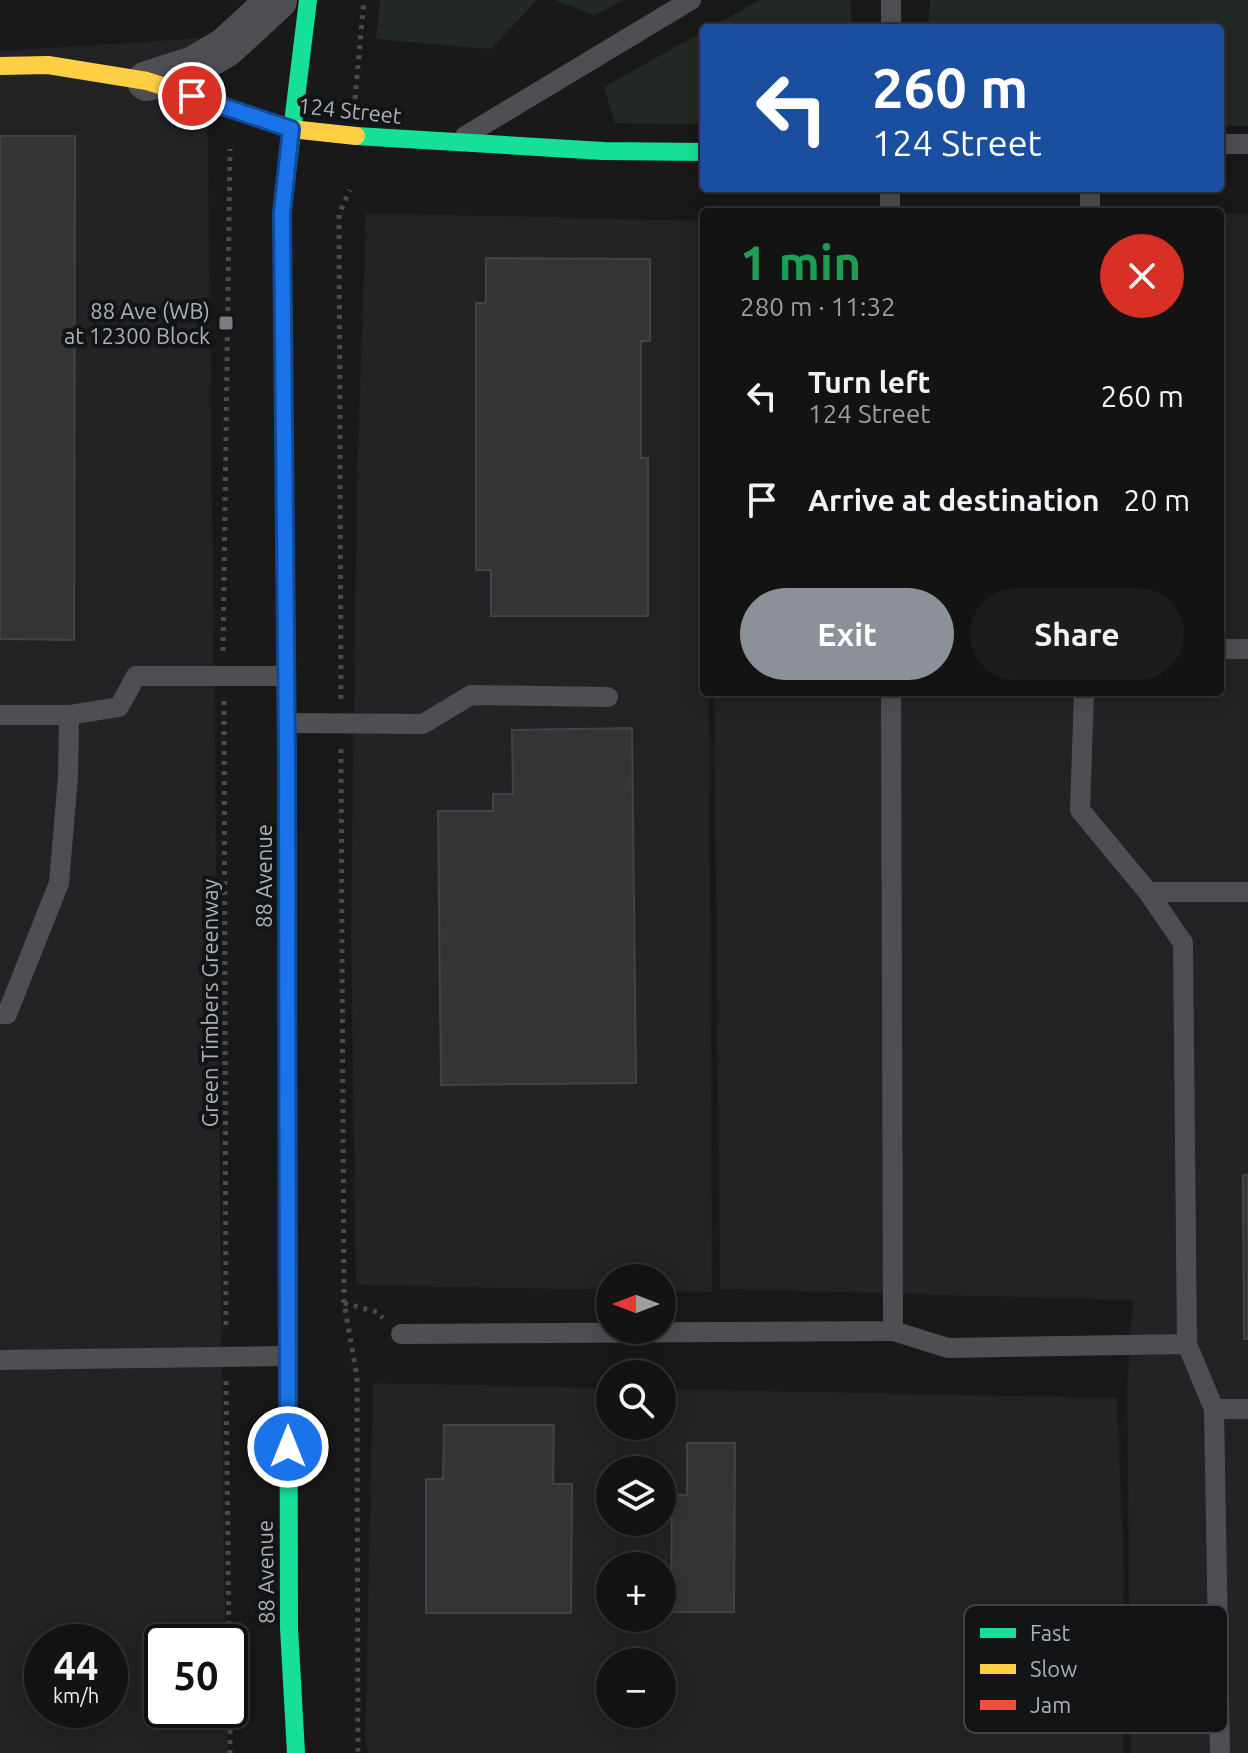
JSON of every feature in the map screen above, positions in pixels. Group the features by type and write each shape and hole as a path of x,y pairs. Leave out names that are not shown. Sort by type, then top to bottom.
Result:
{"main road":[{"name":"88 Avenue","path":"296,1753 289,1628 287,723 282,213 291,129 305,59 308,0"},
{"name":"124 Street","path":"0,66 48,65 147,81 291,129 452,144 700,152"}],"street":[{"path":"147,81 194,66 226,47 277,0"}],"lane":[{"path":"452,144 691,0"},
{"path":"891,0 891,24"},
{"path":"1224,144 1248,144"},
{"path":"1224,649 1248,649"},
{"path":"0,715 69,715 119,707 136,676 286,676"},
{"path":"287,723 423,724 471,695 608,697"},
{"path":"891,696 893,1331"},
{"path":"1084,696 1080,810 1148,892 1183,943 1187,1344 1214,1409 1217,1605"},
{"path":"0,1014 7,1014 59,883 68,777 69,715"},
{"path":"1148,892 1248,892"},
{"path":"401,1334 893,1331 948,1348 1187,1344"},
{"path":"0,1360 287,1356"},
{"path":"1214,1409 1248,1409"},
{"path":"1220,1733 1220,1753"}],"path":[{"path":"355,99 364,0"},
{"path":"223,657 230,156"},
{"path":"350,190 339,214 341,723 344,1303 357,1377 358,1753"},
{"name":"Green Timbers Greenway","path":"224,695 226,1311"},
{"path":"344,1303 377,1312 401,1334"},
{"path":"226,1411 229,1624"},
{"path":"230,1728 230,1753"}],"shaded area":[{"path":"380,0 537,0 491,49 376,39"},
{"path":"555,0 622,0 595,16"},
{"path":"760,0 850,0 852,24 717,24"},
{"path":"930,0 1248,0 1248,126 1224,126 1224,24 928,24"},
{"path":"700,33 700,124 615,123 604,87"},
{"path":"205,38 225,1624 144,1624 144,1728 226,1728 227,1753 0,1753 0,51"},
{"path":"366,213 700,221 700,696 709,696 712,1292 676,1291 676,1264 596,1264 596,1290 356,1285 351,930 357,482"},
{"path":"1224,214 1248,214 1248,1753 1131,1753 1131,1733 1228,1733 1228,1605 1129,1605 1127,1389 1133,1300 720,1289 714,696 1224,696"},
{"path":"373,1383 596,1388 596,1440 676,1440 676,1389 1117,1398 1124,1605 964,1605 964,1733 1123,1733 1123,1753 368,1753 365,1740"}],"building":[{"path":"0,136 75,136 74,640 0,639"},
{"path":"486,258 650,259 650,341 641,341 641,458 648,458 648,616 491,616 491,570 476,570 476,303 486,303"},
{"path":"632,728 636,1083 441,1085 438,811 493,811 493,794 513,794 512,730"},
{"path":"1243,1175 1248,1175 1248,1339 1244,1339"},
{"path":"444,1425 554,1425 553,1484 572,1484 571,1613 426,1613 426,1479 443,1479"},
{"path":"687,1443 735,1443 734,1612 676,1612 676,1552 672,1552 672,1536 676,1536 676,1495 687,1495"}],"traffic: fast":[{"path":"287,832 282,213 308,0"},
{"path":"356,136 603,151 700,152"},
{"path":"288,1135 289,1628 296,1753"}],"traffic: slow":[{"path":"0,66 48,65 147,81 291,129 356,136"}],"traffic: jam":[{"path":"287,832 288,1135"}],"place":[{"name":"88 Ave (WB) at 12300 Block","path":"226,323"}],"route":[{"path":"192,96 291,129 282,213 288,1447"}]}
